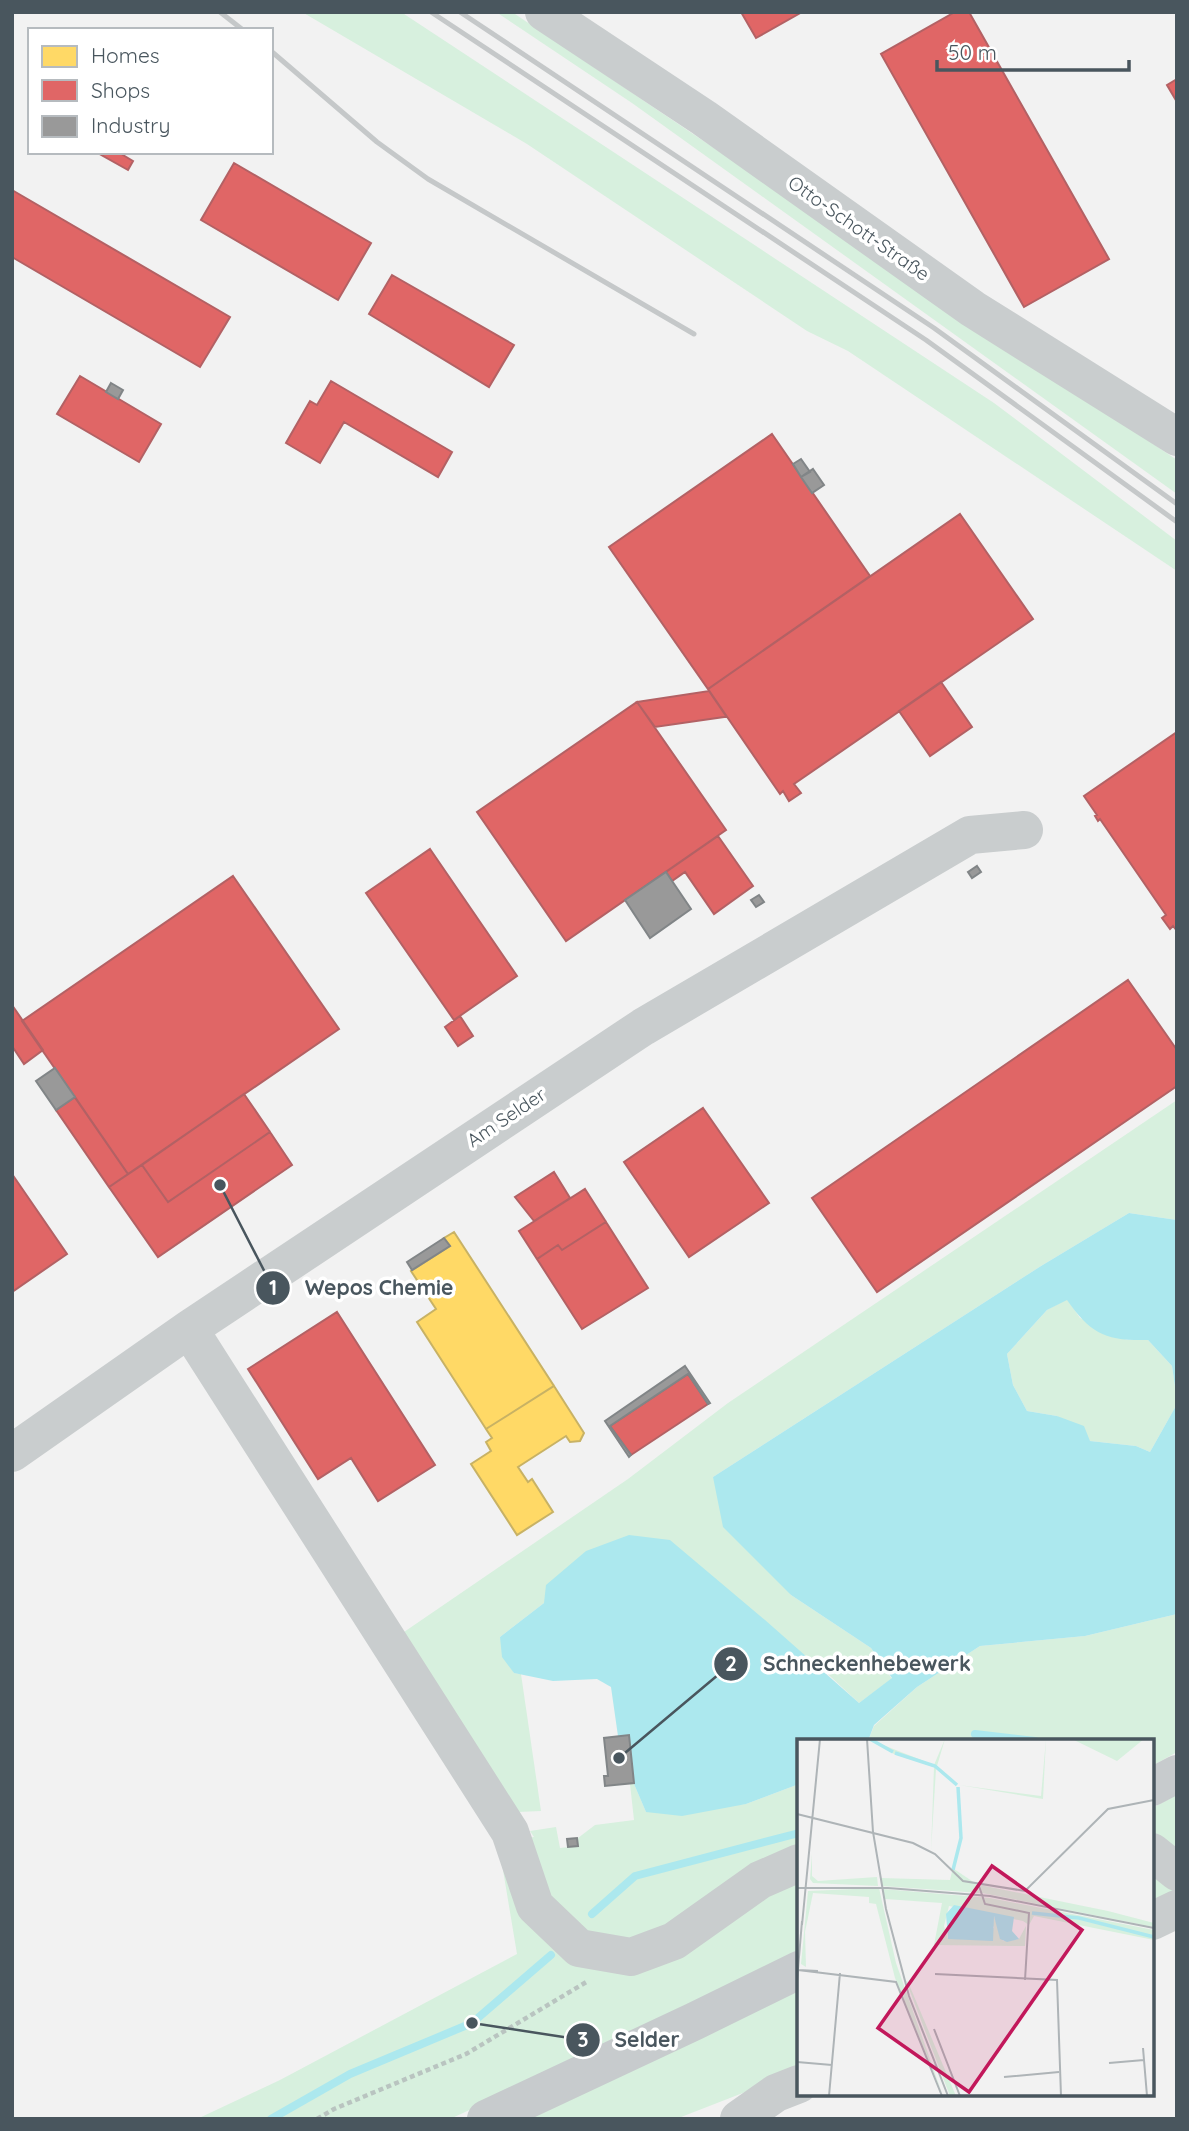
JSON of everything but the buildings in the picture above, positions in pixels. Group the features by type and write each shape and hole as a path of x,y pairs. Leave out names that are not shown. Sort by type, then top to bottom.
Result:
{"main road":[{"path":"1154,1786 1177,1774"},
{"path":"486,2119 797,1971"}],"street":[{"name":"Otto-Schott-Straße","path":"544,12 704,118 973,309 1177,437"},
{"name":"Am Selder","path":"12,1453 189,1329 643,1027 970,835 1024,830"},
{"path":"189,1329 510,1832 535,1906 579,1948 631,1957 674,1941 760,1880 797,1864"},
{"path":"1154,1854 1177,1872"},
{"path":"1154,1920 1177,1909"},
{"path":"739,2119 776,2093 797,2085"}],"path":[{"path":"317,2119 334,2109 466,2054 631,1957"}],"green space":[{"path":"302,12 401,12 994,403 1177,541 1177,571 848,351 807,331 527,144"},
{"path":"496,12 512,12 1177,460 1177,494 632,103"},
{"path":"1177,1100 1177,1220 1129,1213 1041,1266 713,1477 791,1595 871,1648 892,1679 859,1703 817,1664 544,1603 500,1637 514,1673 521,1674 541,1811 518,1812 404,1632 628,1479 728,1403"},
{"path":"1067,1299 1080,1318 1127,1340 1148,1340 1172,1366 1177,1404 1150,1452 1136,1446 1090,1441 1057,1416 1027,1411 1013,1385 1007,1354 1047,1310"},
{"path":"1177,1614 1177,1752 1154,1765 1154,1739 869,1739 874,1726 917,1687 980,1646 1085,1636"},
{"path":"630,1784 634,1784 646,1812 746,1804 797,1785 797,1951 597,2051 450,2119 197,2119 280,2080 517,1954 498,1840 534,1837 530,1831 556,1827 560,1848 578,1846 578,1838 595,1825 634,1820"},
{"path":"1177,1795 1177,1860 1154,1843 1154,1807"},
{"path":"1154,1861 1176,1891 1154,1913"},
{"path":"797,1987 797,2072 676,2119 526,2119"}],"water":[{"path":"1129,1213 1177,1220 1177,1400 1172,1366 1148,1340 1121,1339 1100,1333 1084,1321 1067,1300 1047,1310 1007,1354 1013,1385 1027,1411 1057,1416 1084,1426 1090,1441 1136,1446 1150,1452 1177,1404 1177,1614 1085,1636 980,1646 917,1687 874,1725 869,1739 797,1739 797,1785 746,1804 682,1816 646,1812 634,1784 629,1735 618,1736 611,1687 597,1679 553,1681 514,1673 502,1657 500,1637 544,1603 546,1585 586,1551 629,1535 670,1540 859,1703 892,1678 871,1648 791,1595 723,1527 713,1477 1041,1266"}],"waterway":[{"path":"975,1734 1018,1739"},
{"path":"592,1914 635,1876 797,1834"},
{"path":"271,2119 350,2074 472,2023 551,1955"}],"railway":[{"path":"220,12 240,28"},
{"path":"431,12 926,340 1177,522"},
{"path":"460,12 934,328 1177,504"},
{"path":"273,53 377,142 428,179 694,334"}],"place":[{"name":"Wepos Chemie","path":"220,1185"},
{"name":"Schneckenhebewerk","path":"619,1758"},
{"name":"Selder","path":"472,2023"}]}
